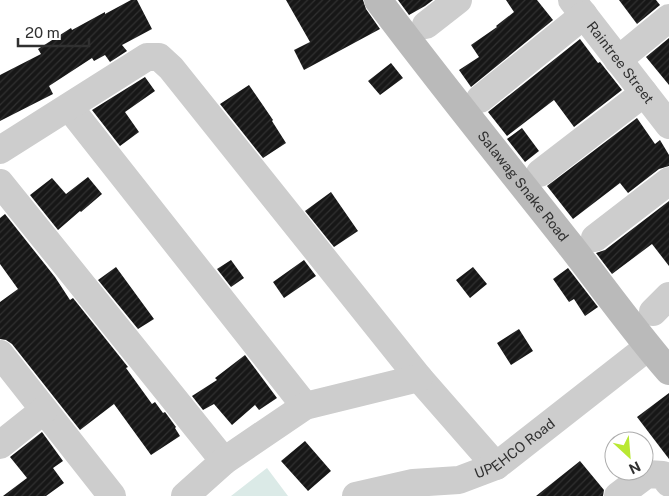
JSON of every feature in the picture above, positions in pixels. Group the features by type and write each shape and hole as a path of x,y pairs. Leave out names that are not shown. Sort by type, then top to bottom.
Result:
{"main road":[{"name":"Salawag Snake Road","path":"378,0 648,347 669,371"}],"street":[{"path":"426,24 458,0"},
{"path":"480,98 578,7"},
{"name":"Raintree Street","path":"578,7 669,125"},
{"path":"618,60 669,18"},
{"path":"0,150 147,57 159,57 170,68 419,378 496,466"},
{"path":"540,173 644,93"},
{"path":"69,107 306,406"},
{"path":"595,238 669,181"},
{"path":"0,182 224,461"},
{"name":"UPEHCO Road","path":"356,496 413,483 459,480 496,466 648,347"},
{"path":"0,354 44,410 103,493"},
{"path":"184,496 224,461 306,406 419,378"},
{"path":"0,445 44,410"},
{"path":"618,496 648,474 663,475 669,482"}],"shaded area":[{"path":"267,468 288,496 231,496"}],"building":[{"path":"131,0 137,0 152,29 122,45 127,51 110,62 105,55 94,61 92,58 49,86 53,94 0,121 0,75 41,54 38,49 71,28 72,30"},
{"path":"286,0 363,0 366,9 380,29 304,70 294,50 310,42"},
{"path":"398,0 433,0 409,15"},
{"path":"506,0 537,0 553,20 471,87 459,70 479,57 471,45 497,27 514,12"},
{"path":"619,0 656,0 660,5 637,24"},
{"path":"669,38 669,85 646,57"},
{"path":"580,39 622,90 574,127 554,100 507,136 488,112"},
{"path":"391,63 403,78 380,95 368,81"},
{"path":"145,77 155,91 125,112 139,132 120,146 92,110"},
{"path":"249,85 286,143 263,158 220,104"},
{"path":"637,118 655,144 660,140 669,155 669,166 659,169 628,193 620,183 573,219 547,186"},
{"path":"522,128 539,151 525,162 507,139"},
{"path":"88,177 102,194 58,230 30,195 52,178 66,194"},
{"path":"331,192 358,231 334,247 305,211"},
{"path":"669,201 669,266 652,244 612,274 596,253 605,250"},
{"path":"5,214 55,277 70,300 73,298 128,367 126,368 152,404 155,402 163,413 165,412 180,436 151,455 114,404 80,430 12,344 0,339 0,302 18,289 0,264 0,218"},
{"path":"231,260 244,278 231,287 217,269"},
{"path":"304,260 316,276 284,298 273,282"},
{"path":"116,267 154,319 138,329 98,280"},
{"path":"473,267 487,284 470,298 456,280"},
{"path":"568,268 598,307 585,316 574,299 569,302 553,279"},
{"path":"519,329 533,351 511,365 497,343"},
{"path":"245,355 277,398 259,410 255,405 232,425 214,404 203,410 192,396 217,380 215,378"},
{"path":"669,393 669,459 654,439 654,431 648,431 637,417"},
{"path":"42,432 63,461 53,468 64,483 46,496 3,496 27,478 10,457"},
{"path":"305,441 331,471 308,491 281,461"},
{"path":"580,461 604,490 603,496 536,496"}]}
